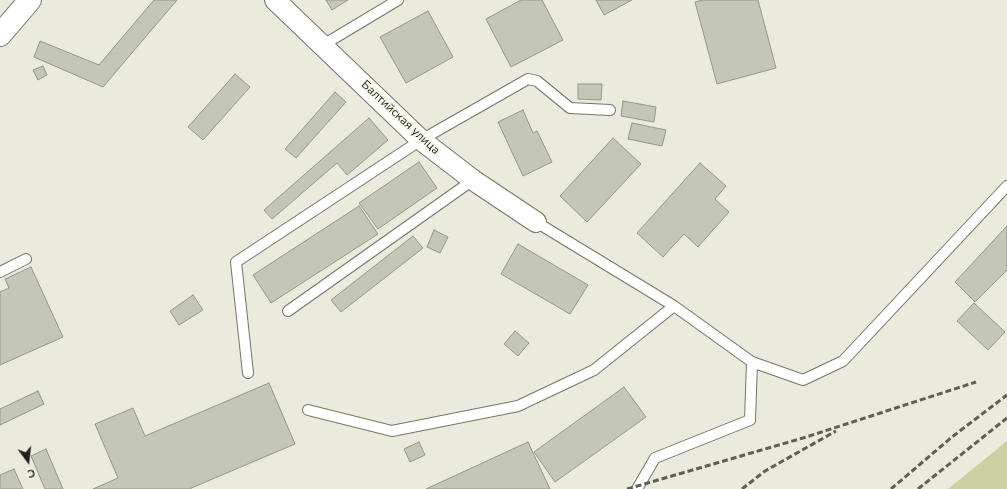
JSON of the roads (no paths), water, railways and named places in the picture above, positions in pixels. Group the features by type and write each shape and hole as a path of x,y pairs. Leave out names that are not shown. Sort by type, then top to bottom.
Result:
{"street":[{"path":"0,35 30,0"},
{"name":"Балтийская улица","path":"275,0 421,140 473,180 536,222"}],"lane":[{"path":"323,45 398,0"},
{"path":"248,373 236,262 421,140 528,79 537,81 570,108 610,110"},
{"path":"288,311 473,180"},
{"path":"536,222 674,306 752,362 803,380 843,361 1007,186"},
{"path":"0,272 26,259"},
{"path":"308,410 392,431 518,406 594,370 674,306"},
{"path":"637,489 655,458 750,420 752,362"}],"railway":[{"path":"627,489 803,438 976,382"},
{"path":"891,489 952,437 1007,395"},
{"path":"918,489 1007,418"},
{"path":"742,489 765,471 836,431"}]}
